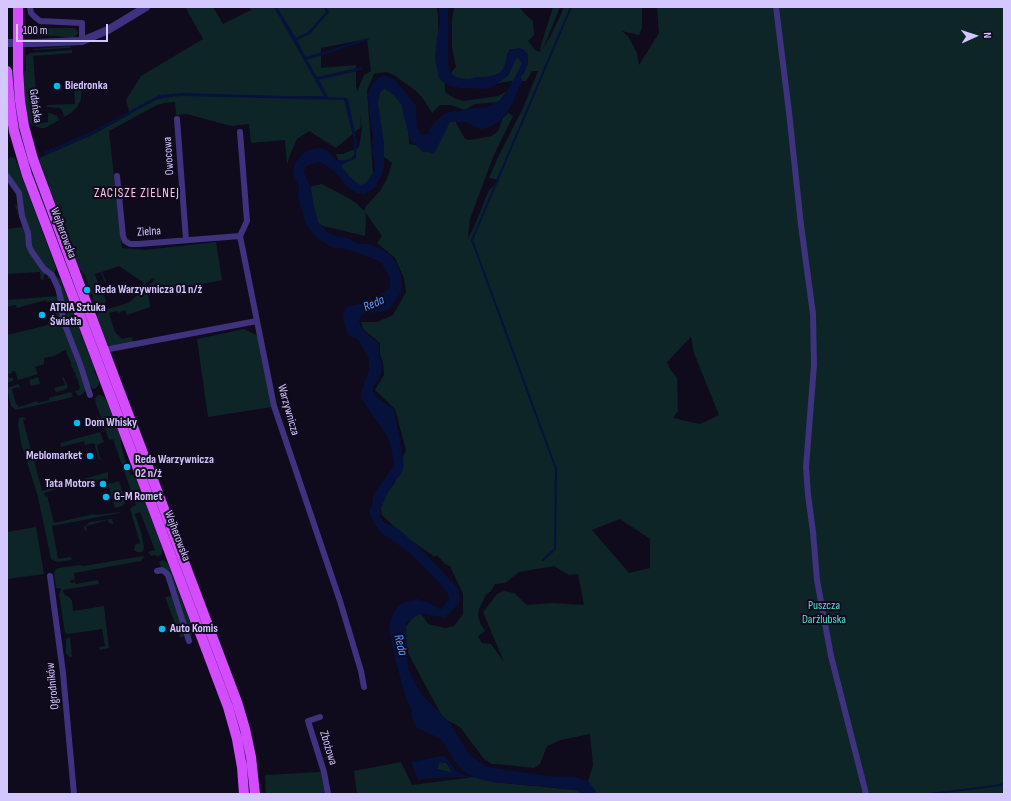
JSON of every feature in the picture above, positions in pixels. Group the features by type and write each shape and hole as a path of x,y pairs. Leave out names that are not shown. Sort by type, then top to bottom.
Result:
{"main road":[{"name":"Gdańska","path":"18,7 18,74 20,101 24,126 33,159"},
{"name":"Gdańska","path":"7,71 14,131 21,157"},
{"name":"Wejherowska","path":"21,157 228,707 237,739 242,767 244,794"},
{"name":"Wejherowska","path":"33,159 237,702 251,757 255,794"}],"street":[{"path":"30,7 31,13 40,21 82,23 82,41"},
{"path":"7,43 82,41 108,30 146,7"},
{"path":"776,7 801,225 813,314 814,366 806,467 817,580 831,656 866,794"},
{"name":"Owocowa","path":"177,119 186,240"},
{"path":"240,132 247,221 240,236"},
{"path":"7,176 19,193 22,216 28,233 29,246 44,268 52,275 58,288 63,320 90,395"},
{"name":"Zielna","path":"117,176 124,236 125,241 130,244 240,236"},
{"name":"Warzywnicza","path":"240,236 274,406 340,601 361,671 364,687"},
{"path":"104,350 257,322"},
{"path":"157,571 162,570 168,575 189,641"},
{"name":"Ogrodników","path":"50,576 63,673 74,794"},
{"name":"Zbożowa","path":"320,717 308,721 324,772 328,794"}],"green space":[{"path":"185,7 213,7 223,24 251,10 250,7 436,7 438,14 439,65 445,84 445,92 454,98 463,101 498,96 506,92 499,102 475,104 465,110 450,105 440,105 432,113 422,97 416,91 394,75 386,72 374,74 367,90 373,175 362,190 342,170 336,154 343,154 359,147 362,128 360,114 361,127 336,148 309,131 297,139 287,165 285,140 251,143 249,124 231,126 187,114 176,115 175,102 157,105 109,131 122,248 145,250 216,242 223,280 148,294 150,307 127,315 125,310 118,313 117,311 109,313 115,332 122,339 132,337 133,342 110,346 108,345 98,321 98,313 128,303 139,294 149,289 150,293 161,290 160,284 147,286 155,280 153,278 134,294 134,290 141,288 144,283 119,266 102,272 106,282 105,283 101,272 95,274 106,300 105,305 95,308 85,276 77,265 63,229 63,223 39,158 92,135 130,114 126,100 141,76 203,39","holes":["367,39 371,71 364,75 357,92 356,65 321,68 321,48"]},
{"name":"Puszcza Darżlubska","path":"454,7 519,7 533,21 534,35 528,41 535,50 540,52 553,7 560,7 543,49 562,12 563,7 642,7 642,28 639,35 622,31 628,36 637,53 639,65 659,33 657,7 1004,7 1004,794 596,794 588,781 593,765 590,734 561,740 547,746 540,764 534,768 492,764 484,759 460,727 443,718 408,653 404,635 406,626 417,613 422,615 428,624 445,628 454,626 463,614 463,594 450,566 445,564 437,555 435,557 402,534 382,515 380,505 385,495 394,484 406,450 395,409 375,390 384,375 383,362 380,354 380,343 363,329 361,322 377,322 393,315 406,292 404,278 395,258 377,243 382,236 365,212 365,236 323,226 316,222 310,189 312,186 322,184 350,199 364,211 366,206 380,191 387,179 392,163 383,156 376,90 388,85 407,96 409,144 420,146 440,121 454,119 465,139 470,140 492,136 498,131 503,118 508,113 513,116 493,157 470,219 468,238 489,190 500,180 489,178 523,108 538,71 532,71 526,81 511,81 494,84 453,83 451,73 456,67 452,48 452,20","holes":["691,337 694,353 719,415 700,424 673,418 678,411 677,378 667,362","620,519 650,539 650,568 629,573 592,530","554,566 569,575 578,574 584,605 552,603 527,605 514,593 504,591 497,594 483,612 504,662 491,644 482,643 478,636 485,631 478,616 479,609 486,595 491,591 495,584 505,583 519,572"]},
{"path":"38,28 74,28 78,33 75,37 71,38 33,35"},
{"path":"71,47 33,50 33,49"},
{"path":"72,50 72,53 33,56 40,123 48,122 48,113 57,116 59,120 45,128 32,125 27,119 22,72 26,71 26,56 30,53"},
{"path":"10,71 14,71 30,163 97,346 39,199 17,125"},
{"path":"74,84 82,84 81,100 71,113 64,117 60,108 47,107 47,105 75,104"},
{"path":"10,157 15,158 17,163 56,268 54,273 50,273 32,250 21,202 7,172 7,161"},
{"path":"15,205 18,206 30,251 46,273 44,279 41,280 40,272 7,274 7,229 23,227"},
{"path":"56,276 61,280 68,300 68,303 66,304 63,304 54,277"},
{"path":"52,280 59,296 59,303 52,304 51,301 47,302 46,300 17,308 16,305 7,307 7,300 58,296"},
{"path":"58,309 61,314 62,323 58,327 63,327 86,390 83,394 78,396 75,391 79,390 80,387 75,375 76,373 72,368 66,352 67,351 65,350 54,356 44,358 44,364 35,367 38,374 18,380 15,371 12,371 12,373 8,374 9,378 13,378 13,381 7,383 7,335 57,322 56,320 58,319 54,310"},
{"path":"68,310 73,312 99,381 99,384 94,389 88,382 65,319"},
{"path":"244,329 258,336 272,407 208,417 197,339"},
{"path":"38,377 40,384 31,386 29,380"},
{"path":"62,377 64,378 68,387 57,392 54,388 65,385"},
{"path":"18,384 20,390 18,387 12,389 16,404 19,407 37,401 38,403 49,400 49,398 71,392 73,397 16,410 11,406 7,388"},
{"path":"98,395 104,397 106,400 122,440 120,440 124,457 131,475 133,475 137,481 162,547 162,554 157,557 156,555 151,556 148,552 155,550 140,512 135,514 144,547 143,551 141,552 134,550 135,545 140,543 130,509 136,505 113,439 109,440 96,404 95,398"},
{"path":"23,417 26,419 23,420 32,454 42,451 44,457 34,460 42,491 108,472 107,480 106,478 44,493 45,497 47,496 54,523 94,514 121,512 52,526 58,559 70,557 72,559 71,560 57,562 51,559 38,497 21,443 18,424 19,418"},
{"path":"100,432 104,442 97,445 100,458 102,460 99,459 94,443 85,445 84,441 61,447 60,443"},
{"path":"119,481 125,503 122,506 115,508 108,484"},
{"path":"112,519 113,524 109,523 108,520 86,526 87,530 85,531 84,527 90,522"},
{"path":"36,527 44,574 7,579 7,532"},
{"path":"144,557 141,561 74,573 75,579 70,581 71,583 75,582 76,584 98,580 99,584 63,590 64,594 72,601 73,611 104,606 109,648 100,650 99,647 105,646 102,629 68,634 65,633 59,594 61,589 56,588 54,573 56,569"},
{"path":"163,560 168,563 192,627 193,632 191,637 185,635 180,637 165,597 172,596 165,574 159,562"},
{"path":"70,637 72,657 66,654 66,639"},
{"path":"401,762 412,785 474,777 492,782 575,790 583,794 357,794 354,771"},
{"path":"439,762 446,763 451,772 437,769"},
{"path":"321,772 325,794 266,794 265,775"}],"water":[{"name":"Reda","path":"274,7 277,7 296,38 308,32 326,12 324,7 326,7 329,12 310,34 297,40 306,57 368,38 369,40 307,60 317,77 361,67 362,70 319,80 328,97 348,99 357,142 356,157 355,159 341,166 350,177 361,185 366,183 373,173 375,165 372,151 373,136 368,96 371,87 378,78 383,76 394,79 414,103 416,106 417,127 422,135 424,135 428,134 430,128 446,113 488,107 502,99 522,63 517,57 508,76 489,89 460,88 451,86 441,81 435,59 440,23 439,7 450,7 448,9 448,63 453,75 458,78 469,79 485,77 501,72 510,49 523,49 528,54 528,65 524,74 521,76 522,82 513,103 501,120 490,127 482,129 465,122 450,122 434,154 423,152 410,139 402,105 390,92 384,89 380,93 378,103 384,143 384,165 382,175 375,187 365,194 357,193 351,190 333,170 319,162 307,166 304,172 311,188 318,222 321,226 327,232 336,236 345,237 359,244 368,244 389,254 398,266 401,276 401,292 394,303 384,311 365,313 361,316 359,321 362,329 378,342 379,345 382,371 373,387 373,392 376,397 394,409 404,465 402,473 391,486 380,510 380,517 382,521 396,527 419,547 458,588 460,602 445,618 421,613 406,623 408,669 422,695 450,723 470,755 487,767 554,777 574,777 588,781 596,794 583,794 575,790 550,787 492,782 474,777 463,771 441,739 417,728 412,718 411,708 406,699 389,630 391,619 395,610 400,604 417,599 441,609 449,599 444,588 411,554 381,533 372,520 369,510 373,503 373,496 394,463 389,439 361,398 361,392 369,371 369,359 359,341 347,333 343,317 344,311 349,306 366,303 388,290 390,278 379,261 353,251 335,248 316,237 305,221 298,197 299,185 293,173 295,163 301,156 305,152 317,148 327,150 334,158 338,160 350,159 354,155 354,140 344,100 181,96 163,98 156,100 93,134 44,156 44,152 93,131 159,95 183,93 324,96"},
{"path":"442,756 446,757 456,771 467,777 418,780 411,762","holes":["439,762 446,763 451,769 451,772 437,769"]}],"waterway":[{"path":"543,560 555,549 556,469 472,240 571,7"},
{"path":"929,794 1004,784"}],"place":[{"name":"Biedronka","path":"57,86"},
{"name":"Reda Warzywnicza 01 n/ż","path":"87,290"},
{"name":"ATRIA Sztuka Światła","path":"42,315"},
{"name":"Dom Whisky","path":"77,423"},
{"name":"Meblomarket","path":"90,456"},
{"name":"Reda Warzywnicza 02 n/ż","path":"127,467"},
{"name":"Tata Motors","path":"103,484"},
{"name":"G-M Romet","path":"106,497"},
{"name":"Auto Komis","path":"162,629"}],"district":[{"name":"ZACISZE ZIELNEJ","path":"137,194"}]}
